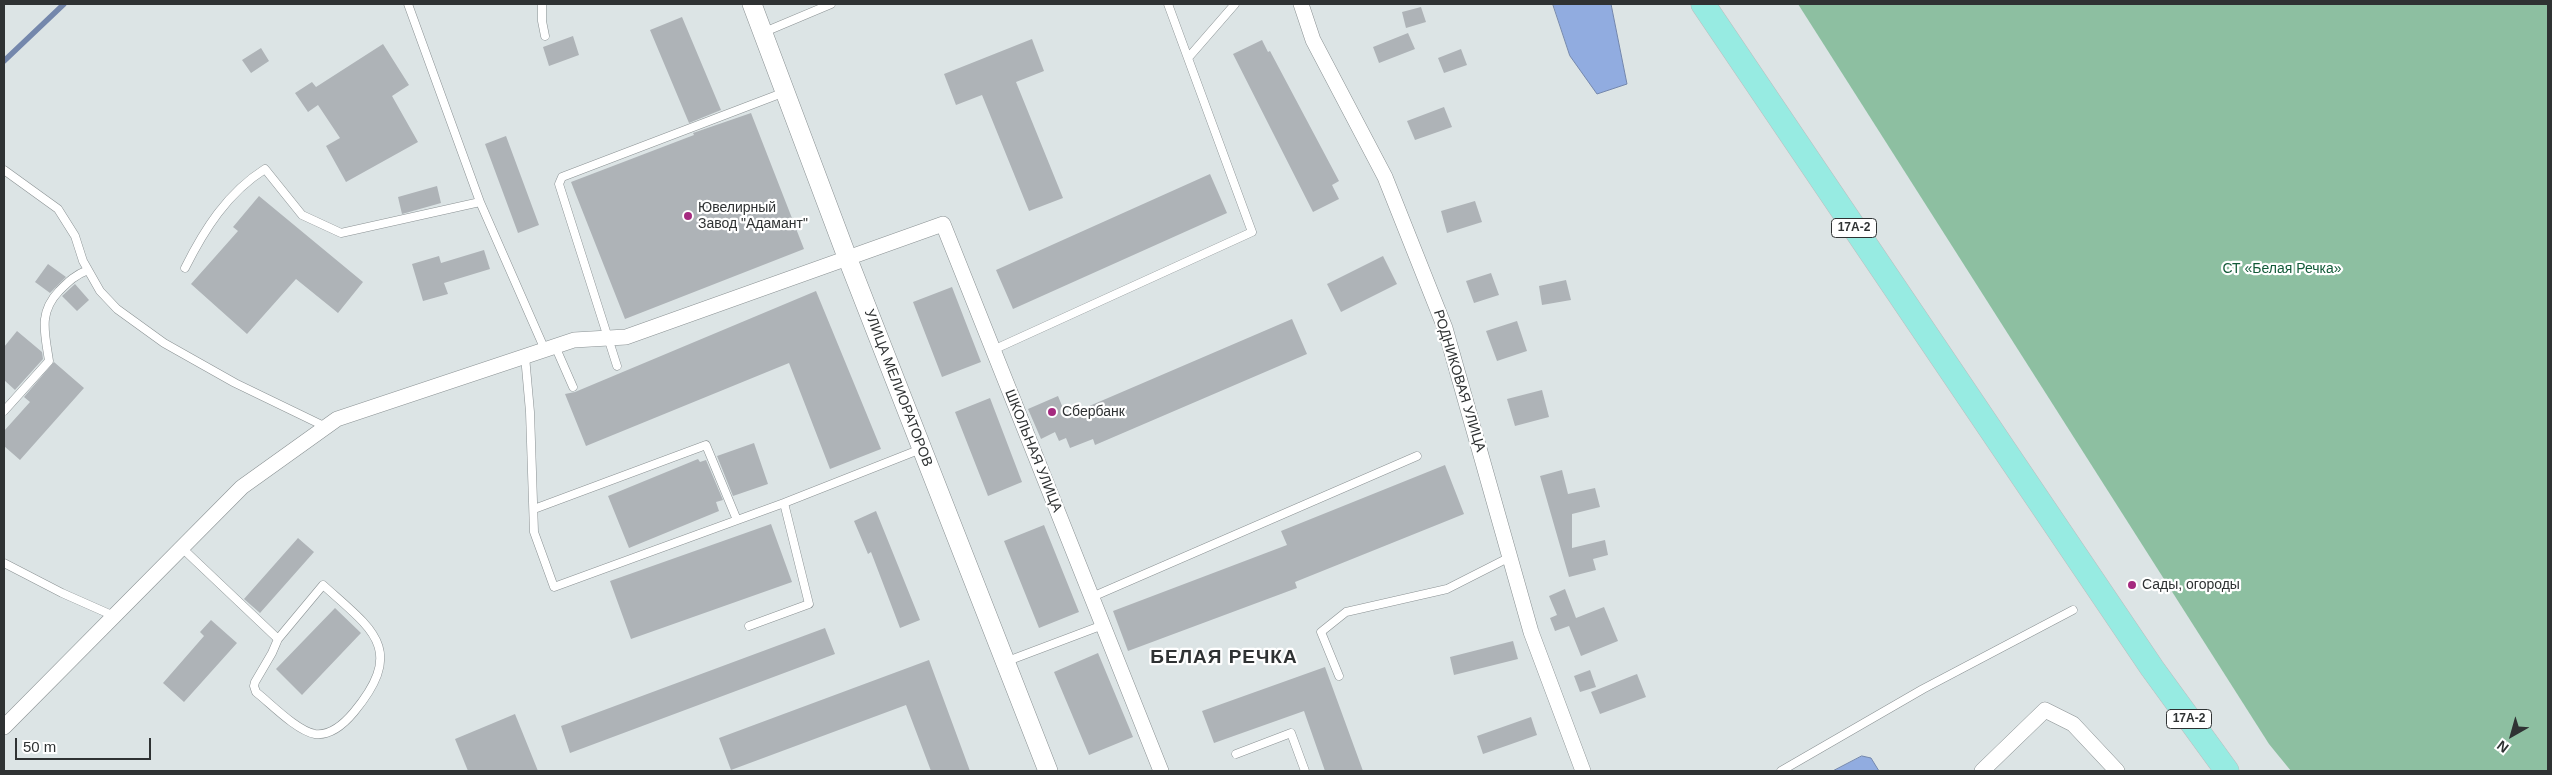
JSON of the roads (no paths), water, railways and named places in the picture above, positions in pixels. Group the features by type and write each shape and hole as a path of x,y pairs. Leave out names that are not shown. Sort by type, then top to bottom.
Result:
{"main road":[{"name":"17А-2","path":"1703,4 2221,769"}],"street":[{"name":"УЛИЦА МЕЛИОРАТОРОВ","path":"752,4 847,257 1048,771"},
{"name":"РОДНИКОВАЯ УЛИЦА","path":"1301,4 1313,40 1385,177 1446,328 1531,632 1583,771"},
{"name":"ШКОЛЬНАЯ УЛИЦА","path":"847,257 943,224 1162,771"},
{"path":"4,727 242,487 337,420 574,340 626,337 847,257"},
{"path":"1982,771 2045,710 2073,724 2117,771"}],"lane":[{"path":"408,4 480,202 550,348 573,387"},
{"path":"542,4 542,21 545,36"},
{"path":"762,33 830,4"},
{"path":"994,350 1252,232 1168,4"},
{"path":"1188,58 1235,4"},
{"path":"617,366 559,184 562,177 784,92"},
{"path":"185,268 206,228 242,187 265,169 302,215 341,234 480,202"},
{"path":"4,170 58,209 75,236 88,270 100,291 117,309 164,342 243,387 326,427"},
{"path":"4,411 49,361 45,335 46,307 73,276 88,270"},
{"path":"525,356 534,532 554,587 784,503 922,449"},
{"path":"534,509 706,445 737,520"},
{"path":"1092,597 1417,456"},
{"path":"749,626 809,604 784,503"},
{"path":"182,548 278,639"},
{"path":"1339,676 1321,632 1346,612 1447,589 1510,557"},
{"path":"4,563 62,593 114,616"},
{"path":"323,585 370,630 380,651 381,665 368,695 345,723 330,732 316,734 304,730 256,692 255,682 275,648 278,639 323,585"},
{"path":"1780,771 1923,689 2073,610"},
{"path":"1005,662 1103,625"},
{"path":"1236,754 1291,734 1305,771"}],"water":[{"path":"1553,4 1611,4 1627,84 1597,94 1570,56"},
{"path":"1862,756 1871,758 1879,771 1833,771"}],"waterway":[{"path":"4,61 64,4"}],"place":[{"name":"Ювелирный Завод \"Адамант\"","path":"688,216"},
{"name":"Сбербанк","path":"1052,412"},
{"name":"Сады, огороды","path":"2132,585"}],"district":[{"name":"БЕЛАЯ РЕЧКА","path":"1224,658"}],"park label":[{"name":"СТ «Белая Речка»","path":"2282,269"}]}
